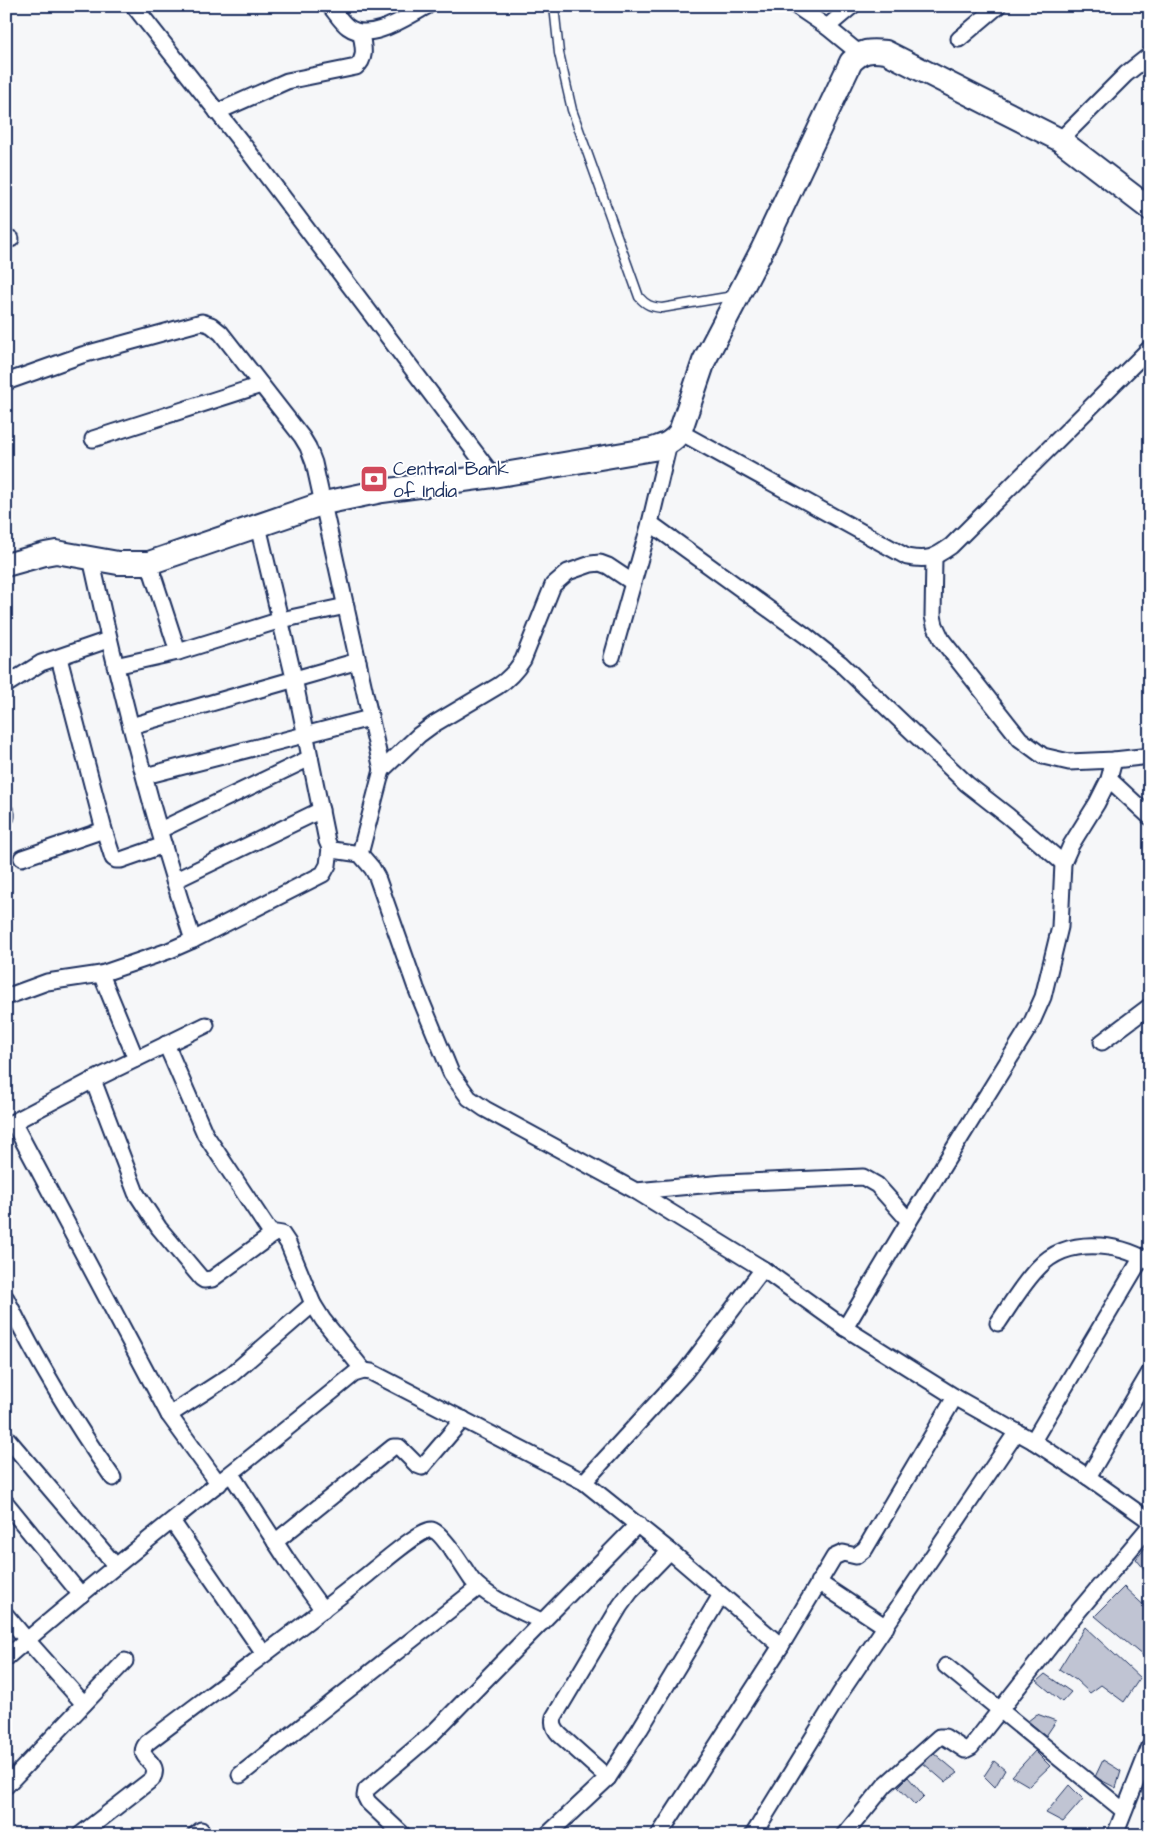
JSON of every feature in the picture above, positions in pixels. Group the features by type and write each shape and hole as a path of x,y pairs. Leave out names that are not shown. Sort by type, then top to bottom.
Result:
{"street":[{"path":"135,6 493,476"},
{"path":"330,6 349,28 361,33 373,33 427,6"},
{"path":"796,6 827,27 860,54"},
{"path":"827,27 852,6"},
{"path":"959,39 998,6"},
{"path":"217,112 287,81 356,67 364,55 361,33"},
{"path":"612,657 675,437 704,361 740,295 851,62 860,54 871,50 886,52 1060,140 1150,209"},
{"path":"1060,140 1126,74 1150,55"},
{"path":"6,382 82,356 202,322 211,324 221,332 308,447 324,503 382,770 360,854"},
{"path":"675,437 907,557 918,559 934,558 951,546 1150,348"},
{"path":"94,439 261,385"},
{"path":"8,559 56,552 118,564 149,563 324,503 382,491 493,476 653,449 675,437"},
{"path":"650,522 840,663 966,784 1008,816 1063,863"},
{"path":"6,997 47,982 101,974 168,951 194,940 323,874 328,865 330,848 282,620 258,526"},
{"path":"90,558 108,640 131,726 174,882 194,940"},
{"path":"934,558 933,616 942,640 1020,739 1044,756 1069,762 1150,756"},
{"path":"149,563 178,652"},
{"path":"382,770 419,735 434,724 508,680 523,660 553,585 568,572 600,563 608,566 632,582"},
{"path":"115,666 178,652 282,620 346,606"},
{"path":"6,685 41,663 108,640"},
{"path":"59,658 111,854 116,860 164,845"},
{"path":"131,726 358,661"},
{"path":"145,776 370,718"},
{"path":"160,830 310,758"},
{"path":"845,1328 1031,1024 1043,997 1060,927 1063,863 1071,845 1098,803 1109,779 1114,760"},
{"path":"1109,779 1150,818"},
{"path":"174,882 321,810"},
{"path":"22,858 104,830"},
{"path":"330,848 360,854 378,877 416,988 451,1073 469,1098 485,1109 636,1191 763,1269 845,1328 955,1397 1033,1441 1150,1521"},
{"path":"101,974 136,1059"},
{"path":"1102,1042 1150,1006"},
{"path":"206,1025 93,1080 10,1124 169,1415 225,1479 275,1542 323,1610"},
{"path":"166,1044 206,1134 272,1235"},
{"path":"93,1080 136,1193 159,1228 200,1278 204,1280 212,1279 272,1235 276,1233 282,1234 313,1304 332,1333 364,1371"},
{"path":"636,1191 724,1183 863,1177 877,1185 909,1221"},
{"path":"998,1323 1031,1275 1040,1265 1056,1254 1079,1246 1089,1245 1118,1248 1146,1259 1033,1441"},
{"path":"584,1482 685,1372 763,1269"},
{"path":"6,1298 27,1340 64,1404 88,1444 113,1478"},
{"path":"169,1415 231,1375 313,1304"},
{"path":"6,1658 81,1596 115,1565 354,1374 364,1371 371,1372 584,1482 638,1524 781,1646"},
{"path":"1088,1477 1150,1372"},
{"path":"659,1835 781,1646 834,1556 843,1553 856,1556 865,1549 955,1397"},
{"path":"275,1542 393,1448 399,1447 417,1465 422,1467 463,1419"},
{"path":"753,1835 841,1692 1016,1433"},
{"path":"6,1437 115,1565"},
{"path":"6,1503 81,1596"},
{"path":"172,1521 264,1654"},
{"path":"403,1835 368,1802 365,1796 366,1790 433,1733 638,1524"},
{"path":"844,1835 885,1786 939,1737 945,1737 961,1748 968,1750 1066,1626 1150,1526"},
{"path":"80,1835 152,1779 155,1773 154,1767 143,1750 147,1743 426,1530 432,1530 441,1536 479,1587 543,1622"},
{"path":"608,1778 555,1730 554,1717 620,1606 631,1591 670,1551"},
{"path":"818,1582 886,1627"},
{"path":"240,1776 479,1587"},
{"path":"547,1835 608,1778 640,1729 720,1595"},
{"path":"6,1615 84,1704"},
{"path":"6,1786 125,1661"},
{"path":"946,1666 1124,1811"},
{"path":"1115,1835 1150,1746"}],"lane":[{"path":"554,6 559,53 572,110 638,297 644,304 662,308 740,295"}],"building":[{"path":"1150,1542 1150,1576 1136,1559"},
{"path":"1124,1587 1150,1611 1149,1661 1095,1616"},
{"path":"1085,1627 1140,1678 1124,1702 1101,1685 1090,1693 1076,1680 1059,1669"},
{"path":"1045,1674 1071,1692 1062,1702 1037,1681"},
{"path":"1037,1714 1056,1721 1046,1736 1028,1721"},
{"path":"1035,1751 1050,1766 1029,1786 1012,1776"},
{"path":"934,1753 958,1773 945,1782 923,1763"},
{"path":"1103,1760 1121,1771 1116,1788 1095,1777"},
{"path":"994,1761 1005,1770 995,1787 984,1776"},
{"path":"908,1777 924,1796 915,1805 898,1787"},
{"path":"1069,1785 1083,1799 1063,1822 1046,1813"}],"place":[{"name":"Central Bank of India","path":"374,479"}]}
